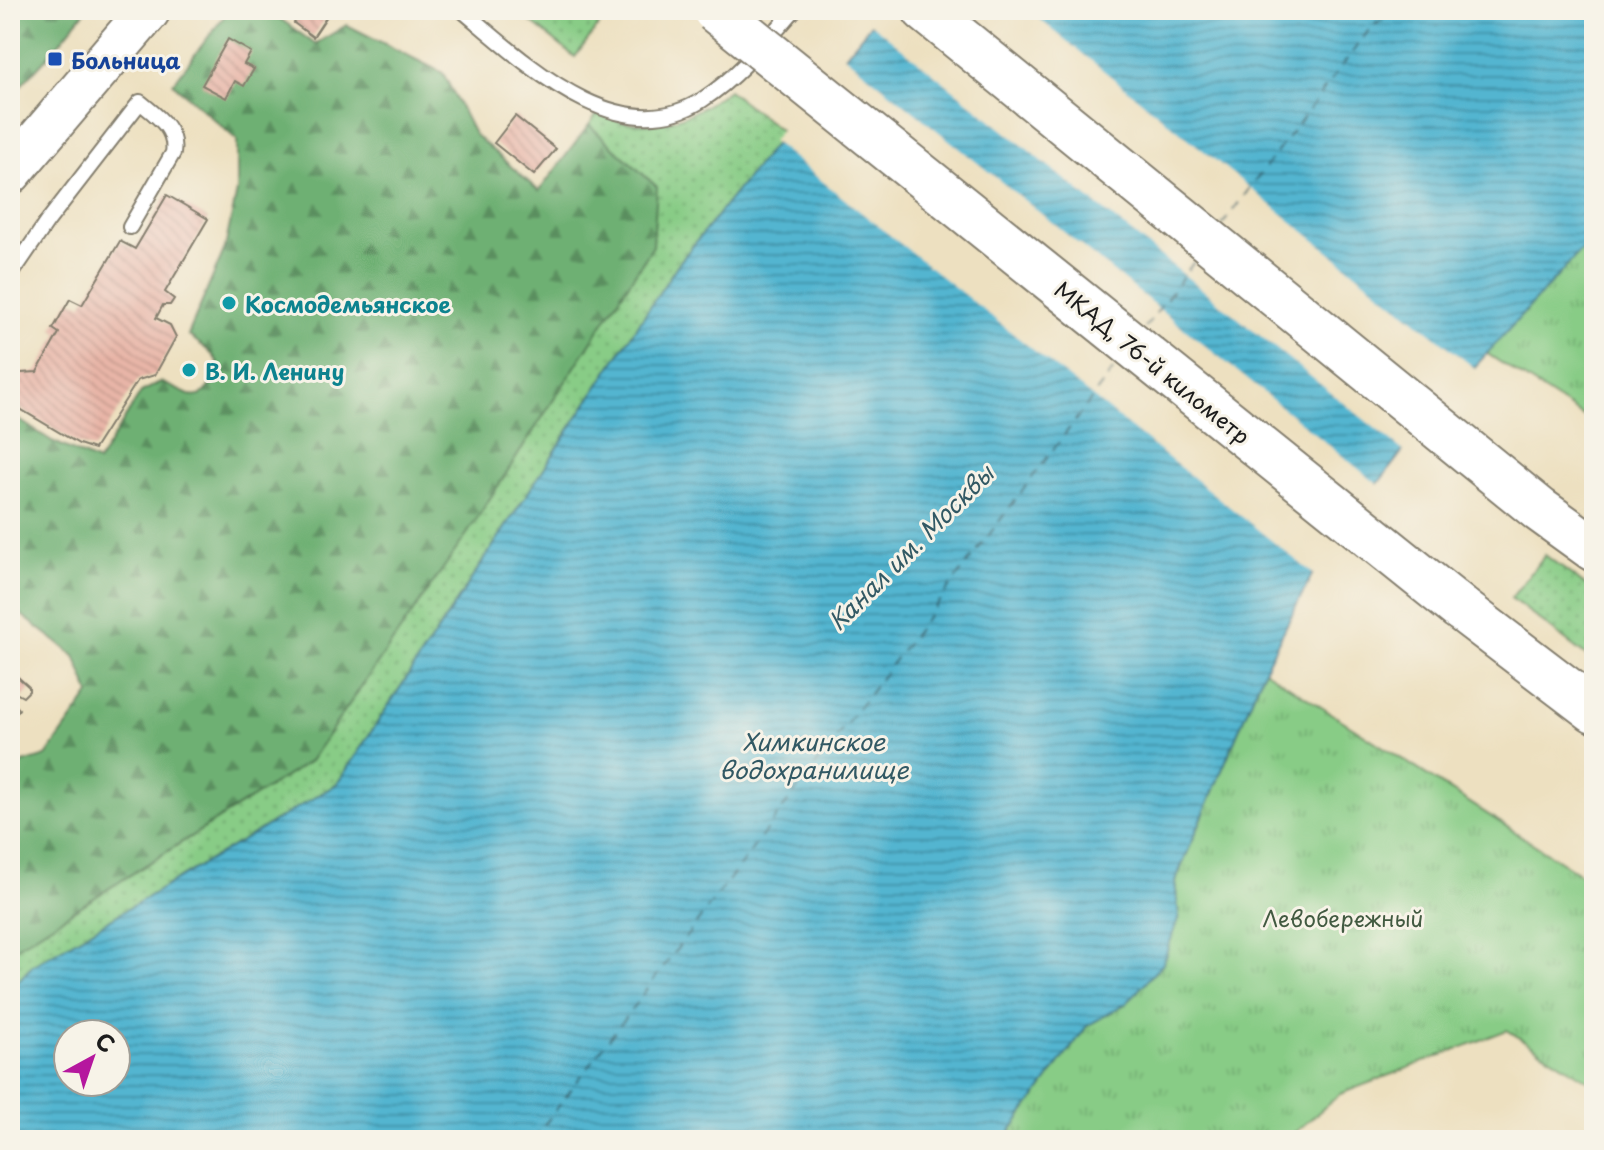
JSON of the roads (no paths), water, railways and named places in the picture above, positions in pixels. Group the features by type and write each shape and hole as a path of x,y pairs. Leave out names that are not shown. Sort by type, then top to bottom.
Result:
{"highway":[{"name":"МКАД, 76-й километр","path":"715,10 1460,608 1594,710"},
{"path":"925,10 1540,510 1594,549"}],"street":[{"path":"10,173 149,10"}],"lane":[{"path":"462,10 527,64 575,96 619,114 661,116 701,101 754,55 794,10"},
{"path":"10,276 47,222 140,102 172,133 175,143 173,153 130,227"}],"water":[{"name":"Химкинское водохранилище","path":"882,10 1594,10 1594,236 1430,416 1320,559 1264,670 1175,882 1179,916 1163,963 1127,1003 1087,1026 1004,1140 10,1140 10,990 32,966 337,784 678,264"}],"place":[{"name":"Больница","path":"55,59"},
{"name":"Космодемьянское","path":"229,303"},
{"name":"В. И. Ленину","path":"189,370"}],"water label":[{"name":"Канал им. Москвы","path":"910,547"}],"park label":[{"name":"Левобережный","path":"1343,917"}]}
